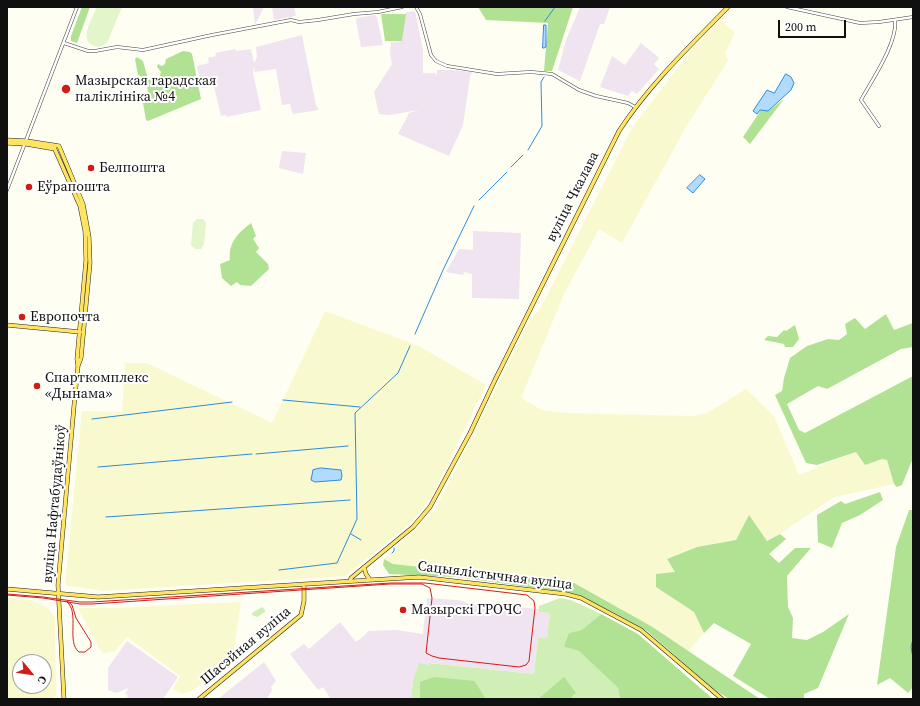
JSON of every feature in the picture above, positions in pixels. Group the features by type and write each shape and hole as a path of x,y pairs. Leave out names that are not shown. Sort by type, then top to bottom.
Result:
{"main road":[{"name":"вуліца Чкалава","path":"350,581 351,578 413,527 430,507 470,433 619,131 634,107 728,7"},
{"path":"7,140 54,147 59,146 83,204 89,237 90,263 81,332"},
{"path":"7,143 26,142"},
{"path":"54,147 80,206 85,230 86,260 81,332"},
{"path":"7,325 81,332"},
{"name":"вуліца Нафтабудаўнікоў","path":"7,589 59,593 61,544 78,366 80,360 81,332"},
{"path":"364,567 370,580"},
{"name":"Сацыялістычная вуліца","path":"59,593 98,596 350,581 428,578 574,596 645,632 722,699"},
{"name":"Шасэйная вуліца","path":"199,699 301,615 304,601 304,584"},
{"path":"59,593 64,699"}],"street":[{"path":"7,190 77,7"},
{"path":"64,43 88,52 117,47 142,50 291,20 300,22 318,20 378,12 402,7"},
{"path":"416,7 420,14 431,55 436,61 447,66 488,73 552,74 579,90 596,96 628,103 634,107"},
{"path":"787,7 860,23 913,18"},
{"path":"879,126 861,100 886,56 896,26 895,20"}],"shaded area":[{"path":"253,7 264,7 255,25"},
{"path":"272,7 294,7 296,16 274,20"},
{"path":"580,7 610,7 604,24 600,24 580,81 558,70 566,40"},
{"path":"415,11 423,50 423,73 435,73 436,77 437,70 472,72 463,125 449,156 398,134 409,113 419,110 389,115 379,114 374,92 392,64 390,53 391,42 402,41 406,12"},
{"path":"375,15 383,45 361,47 356,20 357,18"},
{"path":"302,35 316,105 319,110 293,114 290,104 282,105 276,69 255,72 254,66 253,73 261,110 226,117 226,115 221,116 214,86 202,88 197,66 209,63 208,58 216,56 215,53 235,49 236,51 251,49 254,63 257,57 256,47"},
{"path":"641,43 659,58 654,64 659,69 637,94 632,91 628,96 600,87 612,56 625,65"},
{"path":"282,151 306,153 303,174 279,168"},
{"path":"473,231 521,233 519,299 472,298 472,274 464,272 463,275 446,272 459,249 473,250"},
{"path":"427,598 464,601 466,603 483,605 486,604 539,609 539,612 550,613 547,638 538,638 534,674 430,663 413,681 411,699 331,699 323,687 318,690 290,654 304,644 309,649 340,622 356,642 368,631 396,630 423,634"},
{"path":"127,641 178,677 163,699 126,699 128,696 125,693 129,688 116,693 108,690 108,668"},
{"path":"264,662 276,681 271,687 272,690 267,699 218,699"}],"green space":[{"path":"82,7 90,7 77,43 71,41 71,36"},
{"path":"97,7 122,7 107,43 103,46 95,46 90,44 87,40 88,29"},
{"path":"478,7 573,7 552,71 544,71 548,23 486,20"},
{"path":"381,14 406,14 402,41 385,41"},
{"path":"721,20 735,33 725,53 728,61 687,125 622,243 599,229 564,294 521,398 542,410 564,413 694,416 707,413 746,389 774,416 799,475 856,452 887,460 894,484 834,497 780,534 767,541 749,516 736,540 697,547 667,559 675,572 656,587 694,612 704,633 688,652 651,626 574,583 393,564 384,559 435,510 529,321 539,311 632,128 692,49"},
{"path":"183,51 190,52 192,54 201,99 148,121 146,120 143,103 150,100 145,78 138,75 135,59 137,57 143,61 148,79 155,82 159,78 161,72 157,67 158,64 162,66 165,64 166,59"},
{"path":"784,99 750,144 743,137 761,110 768,111"},
{"path":"197,219 203,219 206,223 204,244 201,249 195,249 191,245 193,223"},
{"path":"251,223 256,236 253,239 259,248 256,252 268,264 269,269 251,286 240,285 237,282 231,286 222,278 220,264 230,260 232,243"},
{"path":"325,311 419,346 486,385 432,496 413,521 345,576 102,591 65,585 82,411 122,412 125,363 147,363 272,423"},
{"path":"886,314 894,330 913,323 913,347 901,349 827,389 818,386 787,404 799,430 805,433 913,376 913,458 902,485 897,487 894,484 887,460 882,459 865,465 856,452 817,465 806,463 775,395 782,391 790,358 807,346 828,339 839,340 847,334 845,324 855,318 865,329"},
{"path":"795,325 799,339 793,347 785,347 784,344 764,340 768,336 777,337 784,330 786,331"},
{"path":"880,492 883,500 860,515 842,523 832,548 818,542 817,515 841,501 845,504"},
{"path":"909,510 913,510 913,687 908,693 890,678 877,685 896,547"},
{"path":"749,515 767,541 780,534 786,539 769,554 779,563 795,548 811,548 787,576 788,607 793,618 792,638 807,640 823,632 849,614 818,688 804,694 804,699 770,699 733,676 751,644 714,623 704,633 694,612 656,587 656,574 675,572 667,559 697,547 736,540"},
{"path":"384,559 393,564 574,583 651,626 760,699 729,699 713,689 647,631 578,595 566,592 456,577 389,574 383,565"},
{"path":"7,598 31,600 48,608 55,618 56,696 52,699 7,699"},
{"path":"560,598 571,600 601,614 564,647 579,651 618,688 620,699 570,699 576,693 538,699 486,699 475,681 421,682 420,699 411,699 413,681 419,663 534,674 538,638 547,638 550,613 539,612 539,606"},
{"path":"241,602 233,657 195,689 183,694 173,689 180,676 127,637 115,651 106,653 101,652 78,608 113,608"},
{"path":"262,607 265,612 257,617 252,615 252,613"},
{"path":"601,614 638,634 713,699 620,699 618,688 579,651 564,647 569,633 582,630"},
{"path":"434,677 475,681 486,699 420,699 420,682"},
{"path":"564,677 576,693 570,699 538,699"}],"water":[{"path":"544,25 546,25 546,47 543,48"},
{"path":"786,74 791,77 794,83 791,90 768,111 760,110 757,114 753,111 767,90 774,93"},
{"path":"700,175 705,179 693,193 687,188"},
{"path":"321,468 341,470 341,480 315,482 311,480 313,470"}],"waterway":[{"path":"545,21 555,7"},
{"path":"528,150 542,126 541,82 544,77"},
{"path":"511,167 523,155"},
{"path":"479,200 507,172"},
{"path":"415,334 443,270 474,206"},
{"path":"279,570 337,563 357,519 355,413 398,373 410,346"},
{"path":"283,400 360,407"},
{"path":"92,419 232,402"},
{"path":"256,454 348,446"},
{"path":"98,467 252,454"},
{"path":"106,517 350,500"},
{"path":"351,534 361,540"},
{"path":"392,553 394,548"},
{"path":"913,639 911,647 913,658"}],"tram line":[{"path":"7,594 92,602 391,583 425,583 527,595 534,601 535,608 529,661 526,665 519,667 439,658 426,653 432,598 430,588 422,584 390,584 92,604 80,604 43,598 7,595"},
{"path":"67,601 72,605 76,618 91,642 91,647 85,652 79,652 75,647 73,641 73,613 67,602"}],"place":[{"name":"Мазырская гарадская паліклініка №4","path":"66,89"},
{"name":"Белпошта","path":"91,168"},
{"name":"Еўрапошта","path":"29,187"},
{"name":"Европочта","path":"22,317"},
{"name":"Спарткомплекс «Дынама»","path":"37,386"},
{"name":"Мазырскі ГРОЧС","path":"403,610"}]}
